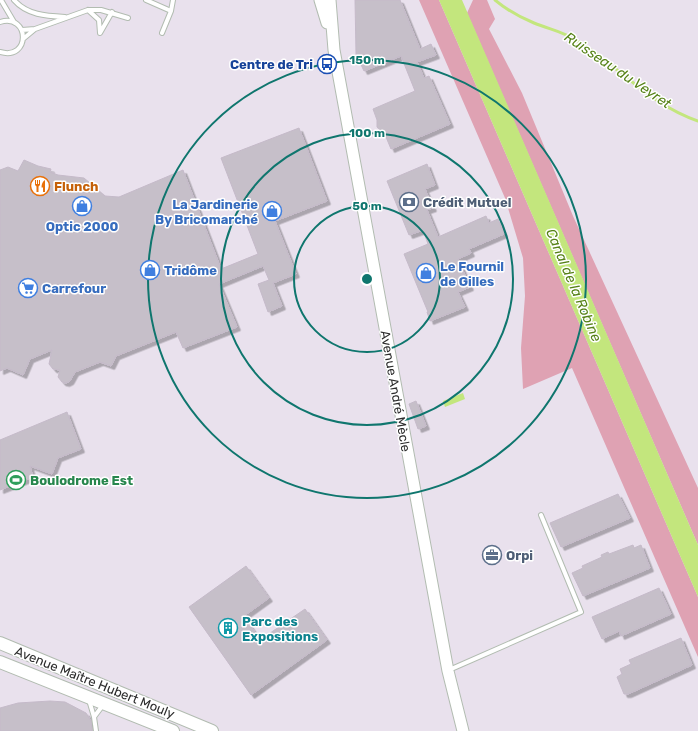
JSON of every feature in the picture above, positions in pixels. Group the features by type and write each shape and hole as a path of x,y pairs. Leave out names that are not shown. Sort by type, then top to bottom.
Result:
{"main road":[{"name":"Avenue Maître Hubert Mouly","path":"0,643 212,731"},
{"name":"Avenue Maître Hubert Mouly","path":"0,662 174,731"}],"street":[{"name":"Avenue André Mècle","path":"320,0 334,50 448,670 463,731"},
{"name":"Avenue André Mècle","path":"330,0 334,50"}],"lane":[{"path":"0,52 8,54 16,50 21,45 23,39 22,30 1,0"},
{"path":"14,0 20,7 32,13 67,17"},
{"path":"146,0 171,11"},
{"path":"162,33 171,11 173,0"},
{"path":"22,30 35,29 88,10 112,12 128,18"},
{"path":"88,10 98,20 100,32 112,12"},
{"path":"0,22 15,22"},
{"path":"23,39 35,29"},
{"path":"448,670 581,612 541,515"},
{"path":"89,697 96,731"},
{"path":"94,717 104,703"}],"shaded area":[{"path":"419,0 439,0 698,597 698,657 572,368 523,389 521,348 525,296 523,258 505,198"},
{"path":"473,0 487,0 495,19 489,29 522,93 573,216 698,488 698,545 467,13"}],"water":[{"name":"Canal de la Robine","path":"439,0 462,0 698,545 698,597"},
{"path":"463,393 465,399 445,407 443,401"}],"building":[{"path":"355,0 400,0 420,49 431,44 436,55 417,62 424,78 429,76 450,124 391,149 386,137 377,127 377,120 373,109 415,91 401,56 364,71 356,54"},
{"path":"299,128 327,201 275,221 296,274 273,283 282,306 268,312 258,284 269,280 263,266 219,284 237,327 183,348 176,332 116,356 111,366 100,362 75,372 70,381 66,383 62,382 58,377 60,370 53,369 49,364 52,350 30,359 23,375 7,368 0,371 0,170 8,167 18,171 24,160 38,166 51,169 50,172 58,175 84,178 105,196 119,197 183,170 221,269 258,254 221,158"},
{"path":"427,164 435,185 425,189 433,208 427,210 438,237 486,216 489,223 498,219 504,234 469,249 471,253 458,259 470,287 458,292 465,307 430,321 428,312 404,254 428,244 423,230 409,235 387,181"},
{"path":"416,401 426,426 418,429 409,404"},
{"path":"67,412 81,449 58,458 52,474 30,466 33,477 0,490 0,440"},
{"path":"618,494 630,518 561,547 550,523"},
{"path":"633,545 634,548 641,545 650,568 583,596 572,573 583,568 582,566 602,557 601,555 608,552 609,554"},
{"name":"Parc des Expositions","path":"246,566 269,598 244,616 260,640 305,609 327,640 251,695 189,607"},
{"path":"659,588 671,614 621,636 619,631 602,639 592,617"},
{"path":"681,638 692,665 628,694 624,694 617,677 622,674 620,669 631,664 629,660"},
{"path":"50,701 65,702 86,713 91,721 92,731 0,731 0,708 18,703"}],"waterway":[{"name":"Ruisseau du Veyret","path":"495,0 523,18 573,38 666,106 698,121"}],"place":[{"name":"Centre de Tri","path":"327,64"},
{"name":"Flunch","path":"40,186"},
{"name":"Crédit Mutuel","path":"409,202"},
{"name":"Optic 2000","path":"82,206"},
{"name":"La Jardinerie By Bricomarché","path":"272,211"},
{"name":"Tridôme","path":"150,270"},
{"name":"Le Fournil de Gilles","path":"426,273"},
{"name":"Carrefour","path":"28,288"},
{"name":"Boulodrome Est","path":"16,480"},
{"name":"Orpi","path":"492,555"},
{"name":"Parc des Expositions","path":"228,628"}]}
